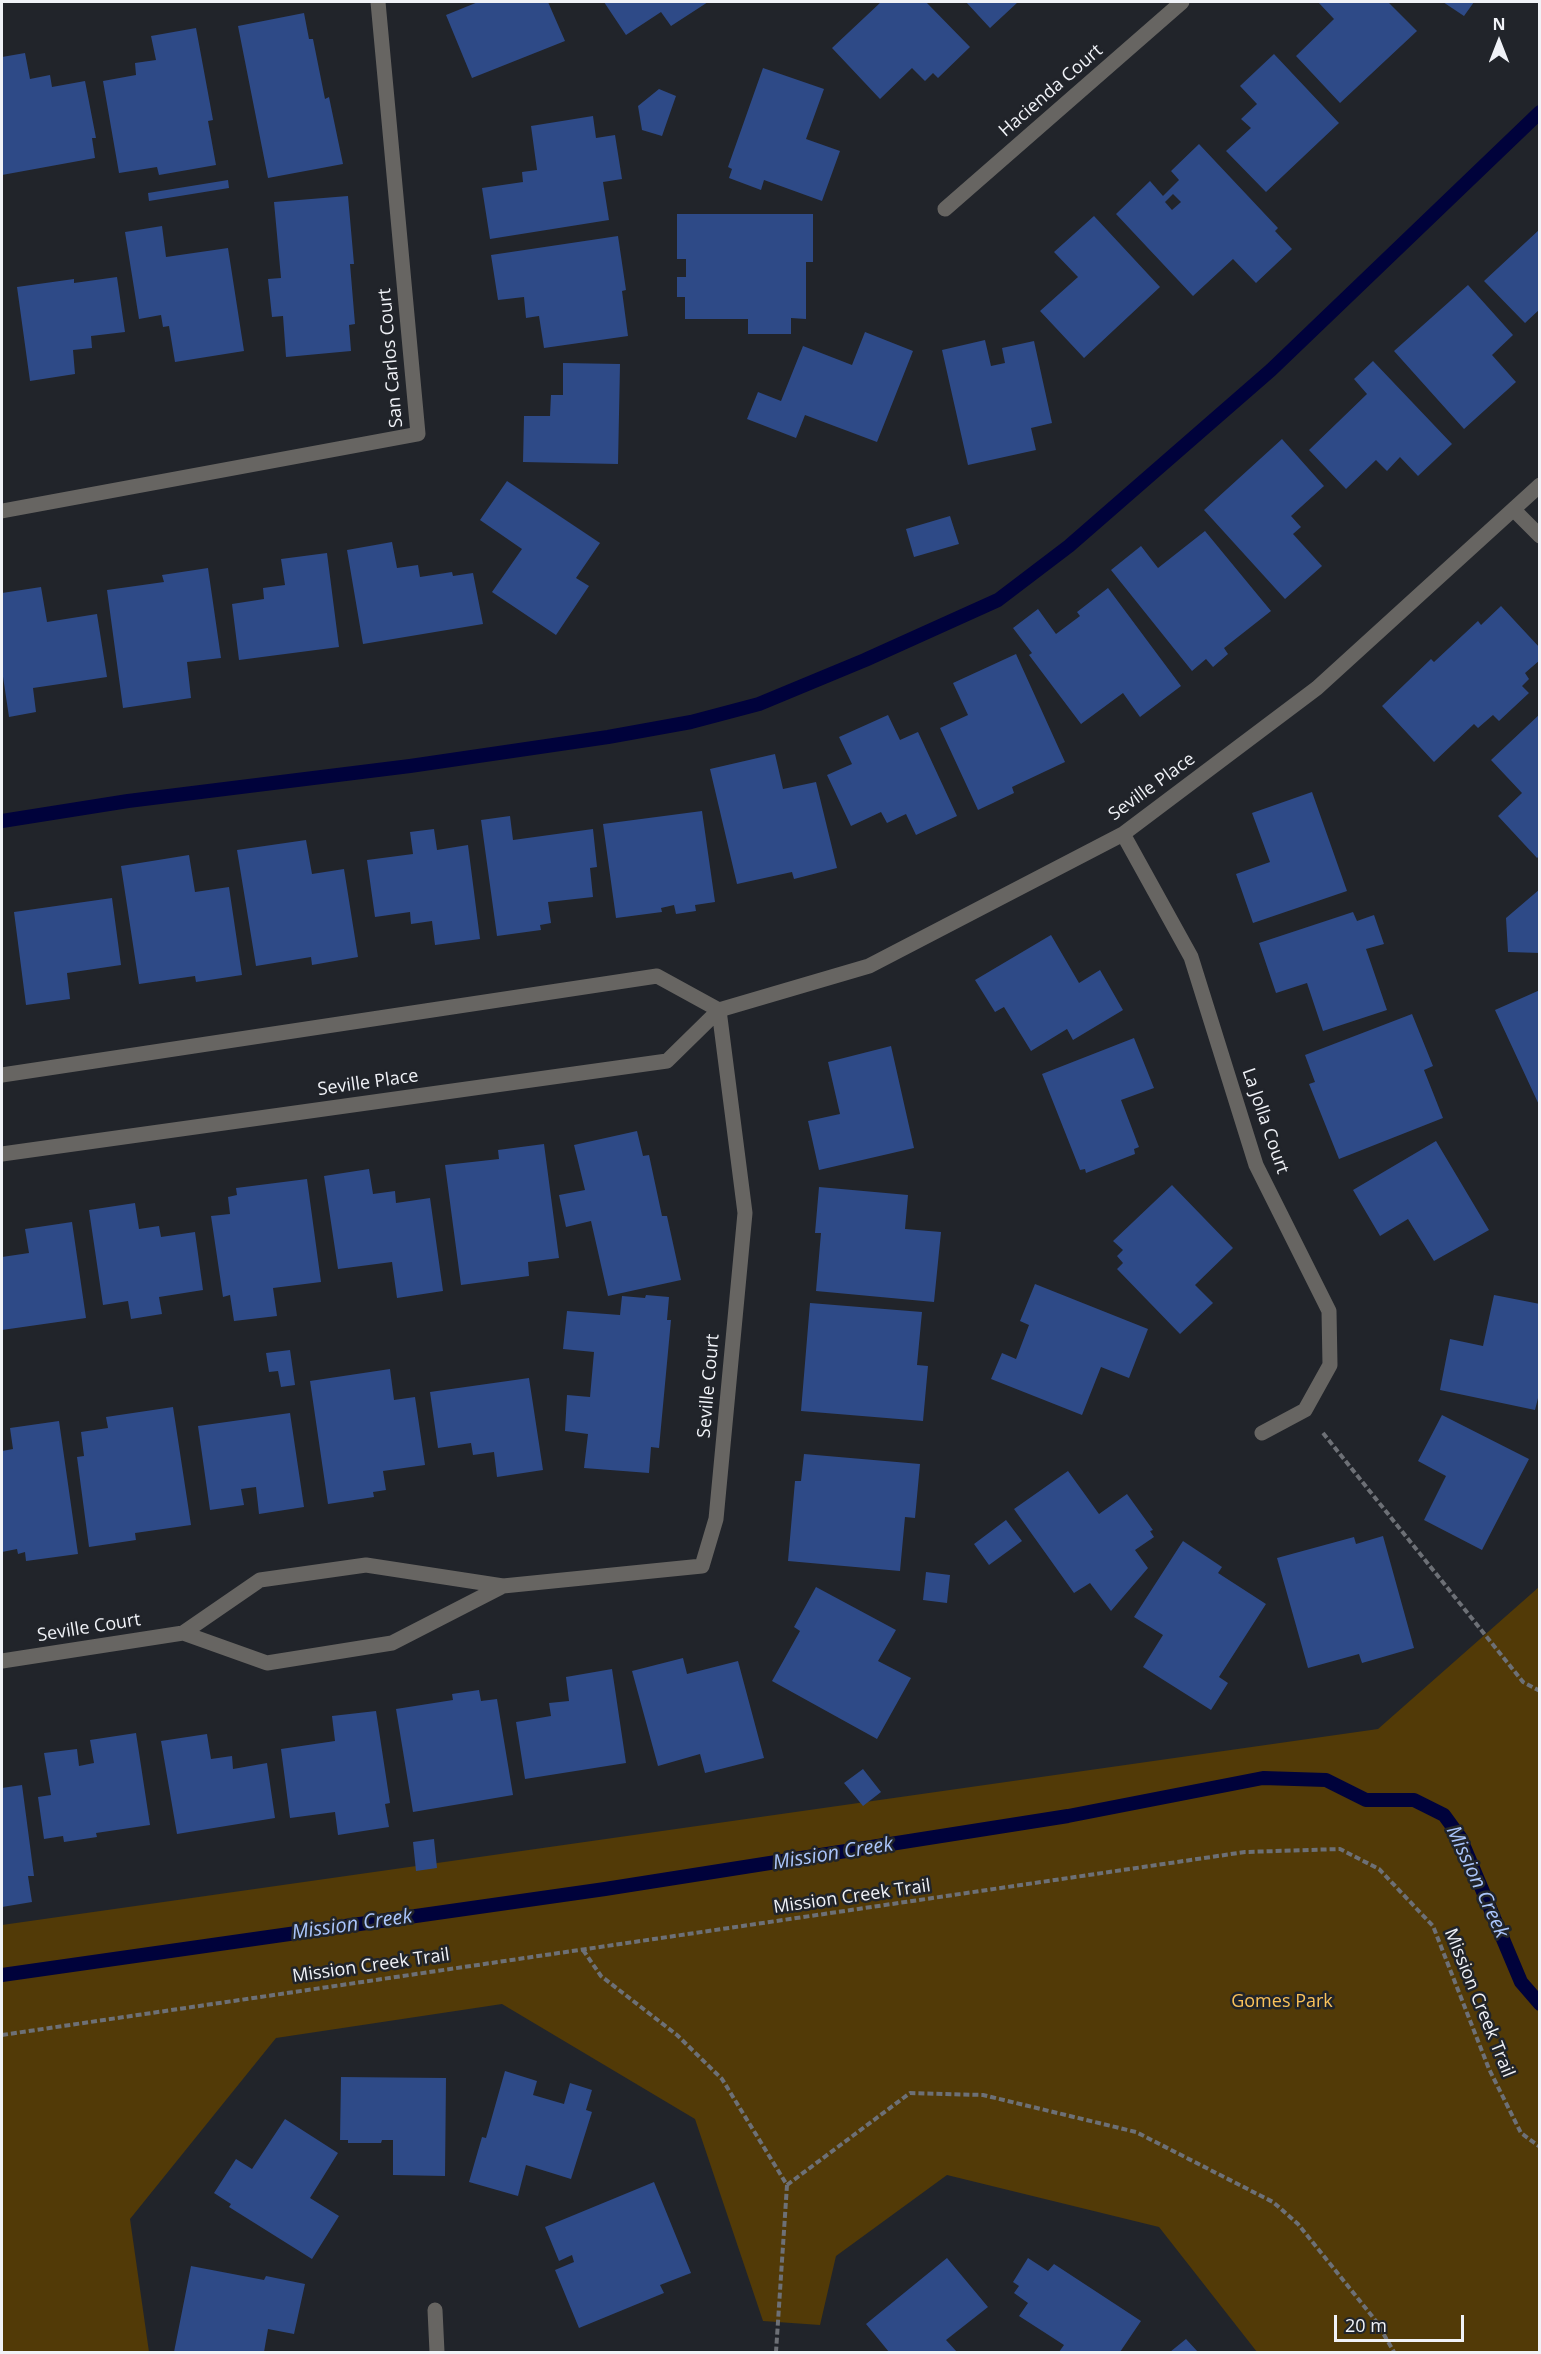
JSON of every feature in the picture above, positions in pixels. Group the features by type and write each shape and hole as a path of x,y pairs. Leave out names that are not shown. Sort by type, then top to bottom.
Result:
{"street":[{"name":"San Carlos Court","path":"2,512 418,434 378,2"},
{"name":"Hacienda Court","path":"945,209 1182,2"},
{"name":"Seville Place","path":"2,1154 667,1061 719,1010 869,966 1123,834 1317,688 1539,485"},
{"path":"1514,510 1539,536"},
{"name":"La Jolla Court","path":"1123,834 1191,957 1256,1165 1329,1311 1330,1365 1305,1410"},
{"path":"2,1075 657,976 719,1010"},
{"name":"Seville Court","path":"2,1660 183,1633 260,1580 366,1564 503,1586 702,1566 716,1519 745,1213 719,1010"},
{"path":"1262,1433 1305,1410"},
{"name":"Seville Court","path":"183,1633 267,1663 392,1643 503,1586"},
{"path":"435,2310 437,2352"}],"path":[{"path":"1305,1410 1523,1682 1539,1691"},
{"name":"Mission Creek Trail","path":"2,2035 1245,1852 1340,1849 1379,1869 1433,1926 1488,2069 1521,2133 1539,2147"},
{"path":"583,1950 601,1976 677,2035 722,2079 788,2185 776,2352"},
{"path":"788,2185 910,2093 983,2095 1136,2133 1273,2202 1290,2216 1376,2321 1394,2352"}],"green space":[{"name":"Gomes Park","path":"1539,1587 1539,2352 1257,2352 1159,2227 947,2175 836,2256 820,2325 763,2321 695,2119 502,2004 276,2038 130,2219 149,2352 2,2352 2,1925 1378,1729"}],"building":[{"path":"478,2 548,2 565,41 472,78 446,15"},
{"path":"604,2 708,2 671,26 661,12 626,35"},
{"path":"881,2 926,2 970,47 938,78 933,73 925,81 912,68 880,99 832,48"},
{"path":"966,2 1018,2 990,28"},
{"path":"1318,2 1388,2 1417,31 1340,103 1296,56 1334,19"},
{"path":"1443,2 1474,2 1464,16"},
{"path":"304,13 309,39 313,39 325,99 329,97 343,164 268,178 238,26"},
{"path":"196,28 213,120 208,121 216,165 159,175 157,167 119,173 103,81 136,75 135,63 156,60 151,36"},
{"path":"25,53 30,79 50,75 52,87 85,81 96,138 92,138 95,158 2,175 2,57"},
{"path":"1274,54 1339,123 1266,192 1226,151 1251,128 1241,119 1257,104 1240,86"},
{"path":"763,68 824,89 806,139 840,151 822,201 764,180 761,190 729,178 732,169 728,167"},
{"path":"659,89 676,96 662,136 642,130 638,106"},
{"path":"593,116 596,138 615,135 622,179 603,182 609,220 490,239 482,188 523,182 522,172 537,170 531,126"},
{"path":"1199,144 1278,228 1275,231 1292,249 1256,283 1233,259 1193,296 1116,214 1150,181 1163,196 1179,180 1171,171","holes":["1173,194 1181,202 1172,210 1165,202"]},
{"path":"228,180 229,188 149,201 148,193"},
{"path":"348,196 354,264 350,264 355,324 349,325 351,351 286,357 283,316 272,317 268,279 281,278 274,202"},
{"path":"677,214 813,214 813,262 806,262 806,319 791,318 791,334 748,334 748,319 685,319 685,297 677,297 677,277 686,277 686,259 677,259"},
{"path":"1094,216 1160,287 1084,358 1040,311 1078,277 1054,252"},
{"path":"162,226 166,257 228,248 244,351 175,362 169,326 163,327 161,315 139,319 125,232"},
{"path":"1540,229 1540,309 1525,323 1484,281"},
{"path":"618,236 626,290 622,291 628,336 544,348 539,316 526,318 524,297 498,300 491,255"},
{"path":"117,277 125,332 91,336 92,348 73,350 75,374 30,381 17,287 74,279 74,283"},
{"path":"1468,285 1513,335 1492,355 1516,382 1464,429 1394,351"},
{"path":"865,332 913,351 877,442 805,415 796,438 747,419 758,392 781,401 803,346 852,365"},
{"path":"985,340 991,366 1005,363 1002,348 1034,341 1052,423 1031,428 1036,450 968,465 942,350"},
{"path":"1373,361 1452,444 1418,476 1400,457 1387,471 1376,460 1346,489 1309,450 1367,394 1354,379"},
{"path":"563,363 620,364 618,464 523,462 524,416 550,416 551,395 563,395"},
{"path":"1282,439 1324,486 1291,516 1301,527 1293,534 1322,566 1285,599 1204,510"},
{"path":"507,481 600,543 576,578 589,586 556,635 492,592 522,549 480,520"},
{"path":"950,516 959,544 914,557 906,529"},
{"path":"1205,531 1271,611 1224,648 1228,654 1213,667 1206,659 1192,671 1111,570 1141,546 1158,568"},
{"path":"392,542 397,568 418,565 420,577 452,572 453,576 473,573 483,624 363,644 347,550"},
{"path":"327,553 339,647 239,660 232,604 264,599 263,588 285,585 281,559"},
{"path":"208,568 221,658 187,662 191,698 123,708 107,590 164,582 162,575"},
{"path":"41,587 47,622 97,614 107,677 33,688 36,712 9,717 2,670 2,593"},
{"path":"1108,588 1181,686 1140,717 1123,693 1081,724 1029,655 1032,653 1013,628 1038,609 1056,634 1080,616 1077,612"},
{"path":"1501,606 1540,648 1540,660 1525,673 1529,679 1522,686 1529,693 1499,721 1493,715 1478,728 1474,724 1434,762 1382,706 1431,659 1434,662 1478,621 1481,625"},
{"path":"1016,654 1065,762 1012,787 1014,793 978,810 940,728 968,715 953,683"},
{"path":"1540,714 1540,855 1537,858 1498,816 1522,793 1491,760"},
{"path":"888,715 900,740 918,732 957,816 916,835 906,814 887,823 881,812 851,826 827,775 852,764 839,737"},
{"path":"775,754 783,789 816,782 837,868 794,879 792,872 737,884 710,769"},
{"path":"1312,792 1347,891 1253,923 1236,874 1270,862 1252,813"},
{"path":"702,811 715,902 695,905 696,911 676,914 674,905 661,908 662,912 616,918 603,824"},
{"path":"510,816 513,840 593,829 597,867 590,868 593,897 548,902 551,923 540,925 541,930 497,936 481,820"},
{"path":"434,829 437,850 468,845 480,939 435,945 432,921 411,924 410,912 375,917 367,860 413,854 410,832"},
{"path":"306,840 312,874 344,869 358,957 312,965 311,957 256,966 237,850"},
{"path":"189,855 195,892 229,887 242,975 196,982 195,976 139,984 121,866"},
{"path":"1540,889 1540,953 1508,952 1506,918"},
{"path":"112,898 121,965 67,973 70,999 26,1005 14,912"},
{"path":"1353,912 1357,921 1374,915 1384,944 1366,949 1387,1010 1323,1031 1307,983 1276,993 1259,943"},
{"path":"1051,935 1079,983 1100,970 1123,1010 1073,1040 1067,1029 1031,1051 1004,1007 995,1012 975,980"},
{"path":"1540,990 1540,1107 1495,1010"},
{"path":"1412,1014 1433,1066 1424,1070 1443,1118 1339,1159 1309,1084 1315,1082 1305,1055"},
{"path":"1134,1038 1154,1088 1121,1100 1139,1147 1134,1149 1135,1154 1086,1173 1085,1169 1080,1170 1042,1074"},
{"path":"891,1046 914,1148 819,1170 808,1121 840,1114 828,1062"},
{"path":"637,1131 643,1156 649,1155 662,1216 667,1216 681,1280 608,1296 591,1221 566,1227 559,1195 585,1190 574,1145"},
{"path":"1436,1141 1489,1230 1434,1261 1408,1219 1380,1236 1353,1190"},
{"path":"544,1144 559,1258 528,1262 529,1276 461,1285 445,1165 499,1159 498,1150"},
{"path":"369,1169 373,1194 395,1191 396,1203 430,1198 443,1291 397,1298 392,1262 338,1269 324,1176"},
{"path":"307,1179 321,1282 273,1288 277,1316 234,1321 230,1295 223,1297 211,1216 230,1214 228,1197 237,1195 236,1188"},
{"path":"1172,1185 1233,1248 1195,1285 1213,1303 1180,1334 1117,1269 1123,1263 1117,1256 1123,1250 1113,1241"},
{"path":"819,1187 908,1195 905,1229 941,1232 934,1302 816,1291 821,1233 815,1233"},
{"path":"135,1203 139,1229 159,1226 161,1237 195,1232 203,1290 159,1297 162,1314 131,1319 128,1301 103,1305 89,1210"},
{"path":"72,1222 86,1318 2,1330 2,1257 29,1253 25,1229"},
{"path":"1035,1284 1148,1329 1129,1378 1101,1367 1082,1415 991,1379 1002,1353 1016,1359 1029,1325 1020,1321"},
{"path":"646,1295 669,1297 667,1320 671,1320 659,1448 651,1447 649,1473 584,1468 588,1434 565,1431 567,1395 590,1397 594,1352 563,1349 567,1311 620,1315 622,1296 645,1298"},
{"path":"1494,1295 1540,1304 1540,1390 1535,1410 1440,1390 1450,1339 1483,1346"},
{"path":"810,1303 922,1312 917,1365 928,1366 923,1421 801,1411"},
{"path":"290,1350 295,1385 281,1387 278,1371 269,1372 266,1353"},
{"path":"390,1369 394,1400 415,1397 425,1465 383,1471 386,1490 373,1492 374,1497 328,1504 310,1381"},
{"path":"529,1378 543,1470 497,1477 494,1452 473,1455 471,1443 438,1448 430,1392"},
{"path":"173,1407 191,1525 135,1533 136,1540 89,1547 77,1457 84,1456 81,1432 108,1428 106,1417"},
{"path":"290,1413 304,1507 259,1514 256,1487 241,1489 244,1505 210,1510 198,1426"},
{"path":"1442,1415 1529,1459 1482,1550 1424,1520 1446,1476 1418,1461"},
{"path":"59,1421 78,1554 26,1561 25,1552 18,1554 17,1549 2,1552 2,1451 13,1449 10,1428"},
{"path":"804,1454 920,1464 915,1518 905,1517 900,1571 788,1561 795,1481 801,1481"},
{"path":"1068,1471 1099,1514 1127,1494 1153,1530 1150,1531 1154,1537 1135,1550 1148,1568 1111,1611 1090,1583 1074,1593 1014,1509"},
{"path":"1006,1520 1022,1541 989,1565 974,1544"},
{"path":"1383,1536 1414,1648 1362,1663 1359,1654 1308,1668 1277,1558 1354,1537 1356,1544"},
{"path":"1183,1541 1222,1567 1218,1573 1266,1604 1219,1677 1228,1683 1211,1710 1143,1667 1163,1635 1134,1617"},
{"path":"926,1572 950,1575 947,1603 923,1600"},
{"path":"816,1587 896,1630 878,1661 911,1678 877,1739 772,1681 800,1631 794,1627"},
{"path":"683,1658 687,1674 738,1661 764,1758 705,1773 700,1754 658,1766 632,1671"},
{"path":"612,1669 626,1763 525,1779 516,1722 551,1716 549,1703 569,1701 566,1677"},
{"path":"479,1690 481,1701 497,1699 513,1795 413,1812 396,1709 453,1700 452,1694"},
{"path":"376,1711 390,1803 385,1804 389,1827 338,1835 335,1812 290,1818 281,1749 335,1741 332,1716"},
{"path":"136,1733 150,1825 96,1833 97,1837 64,1842 63,1836 44,1839 38,1797 51,1795 44,1753 77,1749 79,1766 94,1763 90,1740"},
{"path":"207,1734 211,1759 232,1756 233,1769 267,1763 275,1818 177,1834 161,1741"},
{"path":"863,1769 881,1792 863,1806 844,1783"},
{"path":"22,1785 34,1876 28,1876 32,1902 2,1907 2,1788"},
{"path":"434,1839 437,1868 416,1871 413,1842"},
{"path":"505,2071 537,2081 533,2095 564,2104 570,2083 592,2090 586,2110 592,2112 571,2179 526,2165 518,2196 469,2182 482,2137 486,2138"},
{"path":"341,2077 446,2078 445,2176 393,2175 393,2140 382,2140 381,2143 348,2143 348,2140 340,2140"},
{"path":"285,2119 338,2153 310,2198 339,2216 312,2259 229,2207 231,2204 214,2193 236,2159 252,2169"},
{"path":"654,2182 691,2273 660,2285 664,2293 579,2328 555,2270 574,2262 572,2255 559,2261 545,2227"},
{"path":"947,2258 988,2307 946,2340 957,2352 889,2352 866,2324"},
{"path":"1028,2258 1048,2271 1054,2264 1141,2321 1120,2352 1059,2352 1064,2345 1019,2316 1028,2303 1014,2293 1019,2286 1013,2282"},
{"path":"191,2266 264,2280 266,2276 305,2284 294,2334 268,2329 264,2352 174,2352"},
{"path":"1186,2339 1198,2352 1170,2352"}],"waterway":[{"path":"2,821 128,801 410,766 608,737 691,722 759,704 865,660 998,600 1069,546 1271,370 1540,112"},
{"name":"Mission Creek","path":"2,1975 605,1889 1068,1816 1263,1778 1326,1780 1366,1800 1414,1800 1444,1815 1460,1837 1521,1982 1540,2004"}]}
